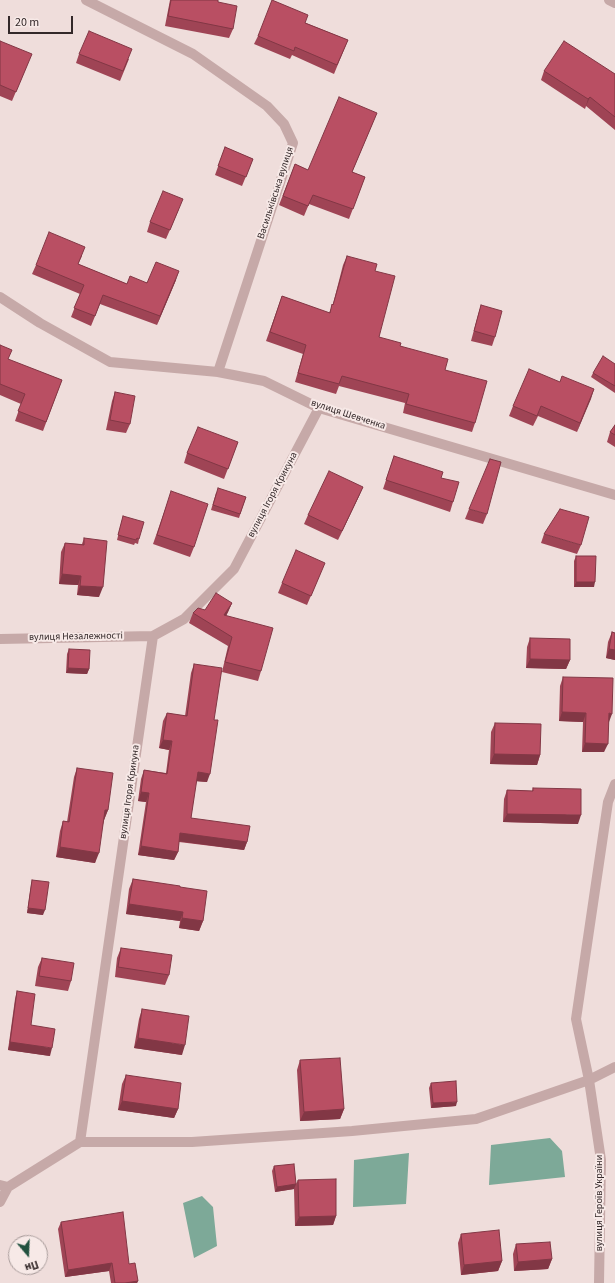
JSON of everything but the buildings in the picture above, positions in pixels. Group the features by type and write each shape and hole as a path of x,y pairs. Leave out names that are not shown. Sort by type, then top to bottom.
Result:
{"street":[{"name":"Васильківська вулиця","path":"86,0 193,54 267,106 284,124 293,143 218,372"},
{"path":"609,0 615,3"},
{"name":"вулиця Шевченка","path":"0,297 40,323 110,362 218,372 264,381 318,408 615,495"},
{"name":"вулиця Ігоря Крикуна","path":"80,1142 153,636 184,619 234,569 318,408"},
{"name":"вулиця Незалежності","path":"0,639 153,636"},
{"name":"вулиця Героїв України","path":"599,1283 601,1160 589,1080 576,1019 608,802 615,784"},
{"path":"0,1202 4,1186 80,1142 192,1142 352,1131 476,1119 589,1080 615,1067"}],"shaded area":[{"path":"550,1138 562,1151 565,1177 489,1185 491,1145"},
{"path":"409,1153 406,1204 353,1207 354,1160"},
{"path":"202,1196 213,1207 217,1246 194,1258 183,1203"}]}
